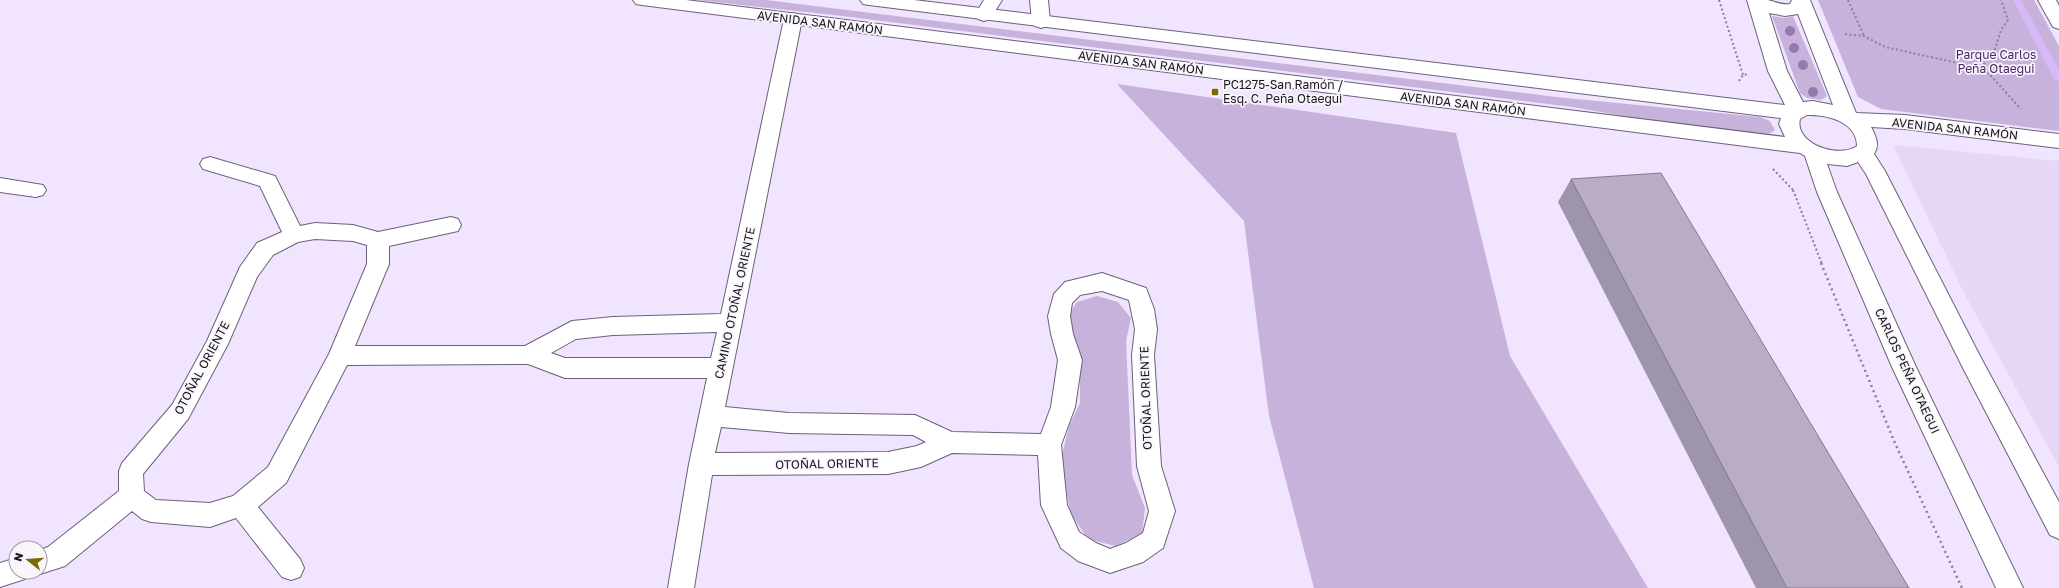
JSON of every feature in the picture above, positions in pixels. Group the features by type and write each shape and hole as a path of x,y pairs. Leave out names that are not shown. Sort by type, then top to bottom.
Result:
{"street":[{"name":"AVENIDA SAN RAMÓN","path":"642,0 1810,149 1837,159 1852,158 1863,154"},
{"path":"869,0 988,8 1041,22 1796,111 1818,108 1832,111 1849,119 1859,126 1867,138 1867,149 1863,154 1875,172 1966,351 2059,528"},
{"path":"1039,0 1041,22"},
{"path":"1756,0 1776,70 1796,111"},
{"path":"1756,0 1766,8 1783,12 1796,9 1801,1"},
{"path":"2046,0 2059,23"},
{"path":"1801,1 1849,119"},
{"name":"CAMINO OTOÑAL ORIENTE","path":"681,588 701,464 793,19"},
{"path":"1796,111 1789,120 1789,128 1795,138 1810,149"},
{"name":"AVENIDA SAN RAMÓN","path":"1849,119 1905,122 2059,141"},
{"name":"CARLOS PEÑA OTAEGUI","path":"1810,149 1826,192 1904,367 2010,588"},
{"path":"210,164 268,180 294,235"},
{"path":"0,185 36,190"},
{"path":"48,560 56,557 132,496 151,511 210,515 241,504 277,474 340,356 378,264 378,240 451,225"},
{"name":"OTOÑAL ORIENTE","path":"132,496 131,471 180,412 217,344 248,273 265,249 294,235 315,231 353,233 378,240"},
{"name":"OTOÑAL ORIENTE","path":"1102,282 1118,286 1138,294 1143,309 1146,328 1143,355 1149,466 1162,511 1154,540 1134,553 1110,561 1087,552 1070,540 1054,505 1049,445 1063,407 1070,360 1062,334 1059,316 1062,300 1074,288 1102,282"},
{"path":"528,355 572,330 613,326 731,323"},
{"path":"340,356 528,355 565,368 721,368"},
{"name":"OTOÑAL ORIENTE","path":"711,416 789,423 916,425 950,442 1049,445"},
{"name":"OTOÑAL ORIENTE","path":"701,464 888,463 921,456 950,442"},
{"path":"241,504 291,568"}],"path":[{"path":"1719,0 1743,75"},
{"path":"1848,0 1864,36"},
{"path":"1981,68 1995,49 2001,30 2008,20 2001,0"},
{"path":"1844,34 1864,36 1885,47 1981,68 1991,76 2022,111"},
{"path":"1793,190 1828,284 1873,392 1962,588"}],"shaded area":[{"path":"1893,145 2059,161 2059,467 1965,295"}],"green space":[{"path":"697,0 766,0 1556,97 1760,117 1770,121 1775,130 1769,134 1653,121 1572,107 842,16"},
{"name":"Parque Carlos Peña Otaegui","path":"1818,0 2034,0 2059,46 2059,131 1881,109 1858,97"},
{"path":"1772,16 1784,18 1793,16 1827,96 1821,100 1807,98 1800,93"},
{"path":"1117,84 1456,133 1510,356 1648,588 1314,588 1269,416 1244,221"},
{"path":"1097,296 1118,302 1131,318 1126,341 1132,475 1145,508 1142,534 1115,546 1088,539 1071,514 1060,464 1069,426 1080,403 1080,356 1071,331 1069,314 1077,302"}],"building":[{"path":"1661,173 1909,588 1787,588 1571,179"}],"waterway":[{"path":"2017,0 2059,79"}],"place":[{"name":"PC1275-San Ramón / Esq. C. Peña Otaegui","path":"1215,92"}]}
